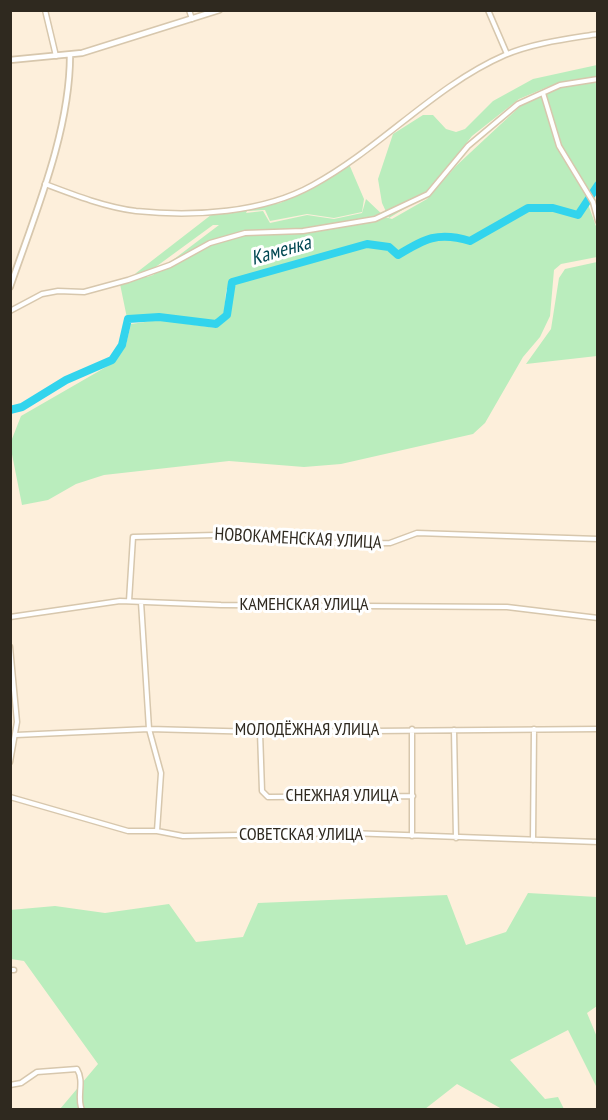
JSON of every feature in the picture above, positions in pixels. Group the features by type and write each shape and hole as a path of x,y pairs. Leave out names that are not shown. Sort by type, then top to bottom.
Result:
{"street":[{"path":"45,10 57,57"},
{"path":"189,10 192,19"},
{"path":"10,60 70,55 219,10"},
{"path":"488,10 507,54"},
{"path":"45,184 87,199 136,211 195,213 240,208 284,199 338,170 460,80 507,54 597,34"},
{"path":"10,287 45,184 70,90 70,55"},
{"path":"10,311 42,294 58,291 84,292 128,280 170,265 210,243 245,233 303,231 375,219 428,194 468,146 518,104 560,85 597,79"},
{"path":"543,93 559,146 593,202 597,220"},
{"name":"НОВОКАМЕНСКАЯ УЛИЦА","path":"129,601 133,537 258,534 344,544 390,543 417,533 597,539"},
{"name":"КАМЕНСКАЯ УЛИЦА","path":"10,617 129,601 507,607 597,618"},
{"path":"141,602 149,729 161,773 157,831"},
{"path":"10,647 16,686 16,735 10,762"},
{"name":"МОЛОДЁЖНАЯ УЛИЦА","path":"16,735 149,729 260,732 597,729"},
{"path":"412,729 412,836"},
{"path":"533,840 534,729"},
{"path":"454,730 456,838"},
{"name":"СНЕЖНАЯ УЛИЦА","path":"260,732 262,791 268,797 413,796"},
{"name":"СОВЕТСКАЯ УЛИЦА","path":"10,797 128,831 157,831 183,836 349,833 597,842"},
{"path":"10,1085 21,1083 37,1072 77,1069 81,1080 79,1103 82,1110"}],"green space":[{"path":"597,65 597,182 578,213 554,207 527,205 470,238 440,234 424,238 398,252 390,245 368,241 231,280 226,291 224,314 215,321 158,314 127,318 120,284 131,281 136,273 211,215 280,203 318,185 349,164 364,199 362,212 334,218 307,214 270,221 265,210 247,211 246,213 263,211 270,223 307,215 334,219 362,213 366,199 385,217 392,219 427,199 456,166 526,101 550,86 519,99 472,136 424,197 389,218 382,203 378,179 393,134 423,115 433,115 446,129 456,132 465,129 493,101 533,79","holes":["213,225 219,225 153,275 147,277 146,274"]},
{"path":"588,204 597,229 597,257 561,264 554,270 550,316 540,337 523,357 485,423 473,434 341,464 304,467 229,461 104,475 76,484 48,500 22,505 10,444 21,416 113,363 126,345 131,324 159,320 216,328 230,317 234,284 366,246 387,250 398,258 424,243 440,238 470,243 528,209 553,210 578,217"},
{"path":"597,262 597,356 526,364 551,329 559,278 565,269"},
{"path":"528,893 597,897 597,1006 587,1013 597,1037 597,1088 568,1030 510,1060 545,1099 558,1097 564,1109 502,1109 457,1084 425,1109 60,1109 98,1064 24,961 11,959 10,910 55,906 105,913 169,904 196,942 243,937 258,903 447,895 466,945 506,932"}],"waterway":[{"name":"Каменка","path":"10,410 22,407 66,380 112,360 122,345 128,319 159,317 216,324 227,315 232,282 367,244 389,247 398,255 432,238 449,237 470,241 528,208 553,208 578,215 598,185"}]}
